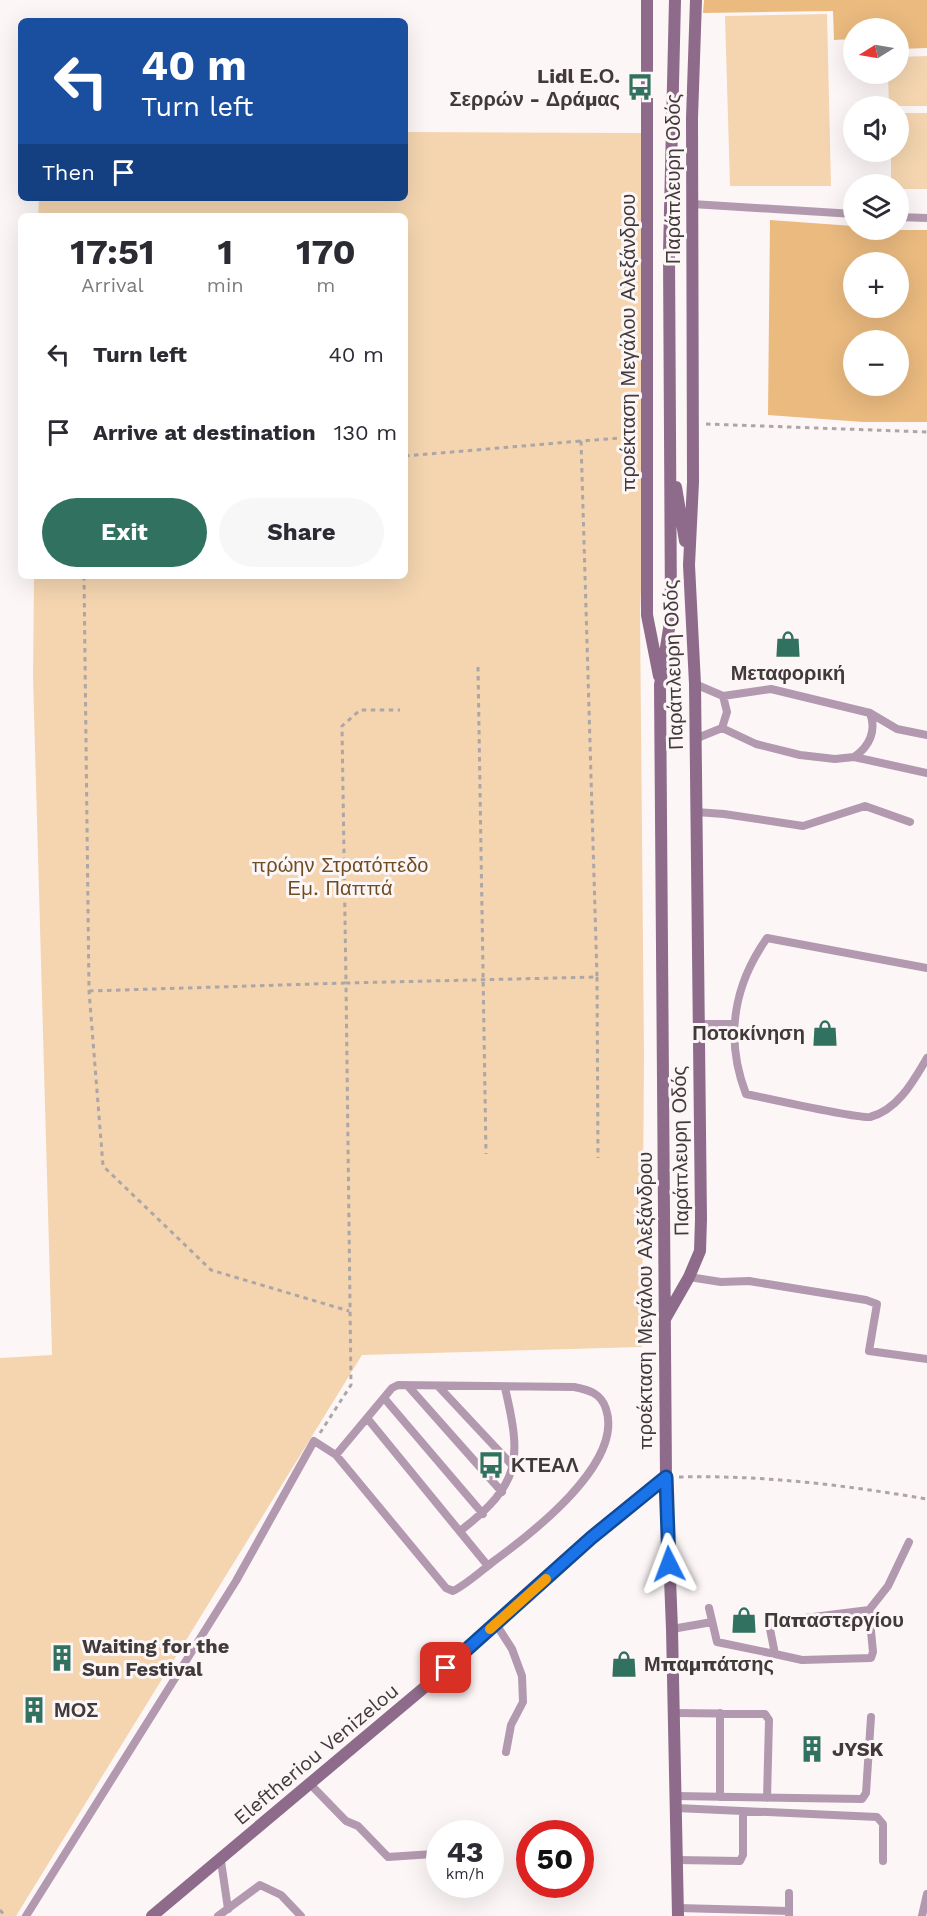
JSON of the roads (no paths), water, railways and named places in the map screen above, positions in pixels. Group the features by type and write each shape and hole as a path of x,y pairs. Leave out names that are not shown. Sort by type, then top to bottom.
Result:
{"main road":[{"name":"προέκταση Μεγάλου Αλεξάνδρου","path":"647,0 647,615 660,685"},
{"name":"προέκταση Μεγάλου Αλεξάνδρου","path":"675,0 669,253 671,616 660,685 666,1477 672,1629 678,1912"},
{"name":"Παράπλευρη Οδός","path":"664,1321 689,1277 700,1251 701,1219 695,684 689,565 692,423 692,118 696,0"},
{"path":"669,451 689,565"},
{"name":"Eleftheriou Venizelou","path":"152,1916 221,1861 496,1624 600,1530 666,1477"}],"lane":[{"path":"692,204 843,213"},
{"path":"909,217 927,218"},
{"path":"695,684 723,696 771,689 870,713 897,729 927,735"},
{"path":"723,696 727,712 723,728"},
{"path":"854,757 861,752 871,738 873,721 870,713"},
{"path":"695,739 723,728 756,744 800,755 835,759 854,757 927,773"},
{"path":"696,812 802,826 865,806 910,822"},
{"path":"927,968 767,938 747,970 736,1005 734,1024 736,1060 746,1094 869,1117 892,1105 911,1085 927,1058"},
{"path":"698,1024 734,1024"},
{"path":"689,1277 721,1282 749,1281 866,1300 878,1304 869,1351 927,1359"},
{"path":"26,1916 236,1581 314,1442 336,1455 446,1588 456,1590 534,1531 564,1504 588,1473 606,1442 609,1419 604,1402 591,1390 574,1387 394,1386 336,1455"},
{"path":"408,1386 502,1492"},
{"path":"438,1386 513,1466"},
{"path":"460,1531 483,1514 502,1492 513,1466 516,1441 505,1388"},
{"path":"384,1398 483,1514"},
{"path":"367,1418 489,1566"},
{"path":"709,1608 717,1642 802,1660 867,1660 873,1652 869,1610 888,1586 909,1542"},
{"path":"775,1654 770,1629 773,1622 869,1610"},
{"path":"672,1629 712,1622"},
{"path":"496,1624 512,1649 522,1676 523,1702 511,1725 506,1752"},
{"path":"674,1713 762,1713 768,1716 767,1798"},
{"path":"720,1713 720,1797"},
{"path":"676,1802 720,1797 862,1799 866,1794 871,1717"},
{"path":"310,1784 346,1821 358,1827 388,1857 426,1854"},
{"path":"676,1802 743,1811 880,1818 883,1824 883,1861"},
{"path":"677,1860 740,1861 743,1855 743,1811"},
{"path":"221,1861 228,1909"},
{"path":"218,1916 260,1885 281,1894 300,1916"},
{"path":"678,1912 789,1914 789,1893"},
{"path":"922,1916 927,1894"}],"place":[{"name":"Lidl Ε.Ο. Σερρών - Δράμας","path":"640,87"},
{"name":"Μεταφορική","path":"788,644"},
{"name":"Ποτοκίνηση","path":"825,1033"},
{"name":"ΚΤΕΑΛ","path":"491,1465"},
{"name":"Παπαστεργίου","path":"744,1620"},
{"name":"Waiting for the Sun Festival","path":"62,1658"},
{"name":"Μπαμπάτσης","path":"624,1664"},
{"name":"ΜΟΣ","path":"34,1710"},
{"name":"JYSK","path":"812,1749"}],"park label":[{"name":"πρώην Στρατόπεδο Εμ. Παππά","path":"340,876"}]}
